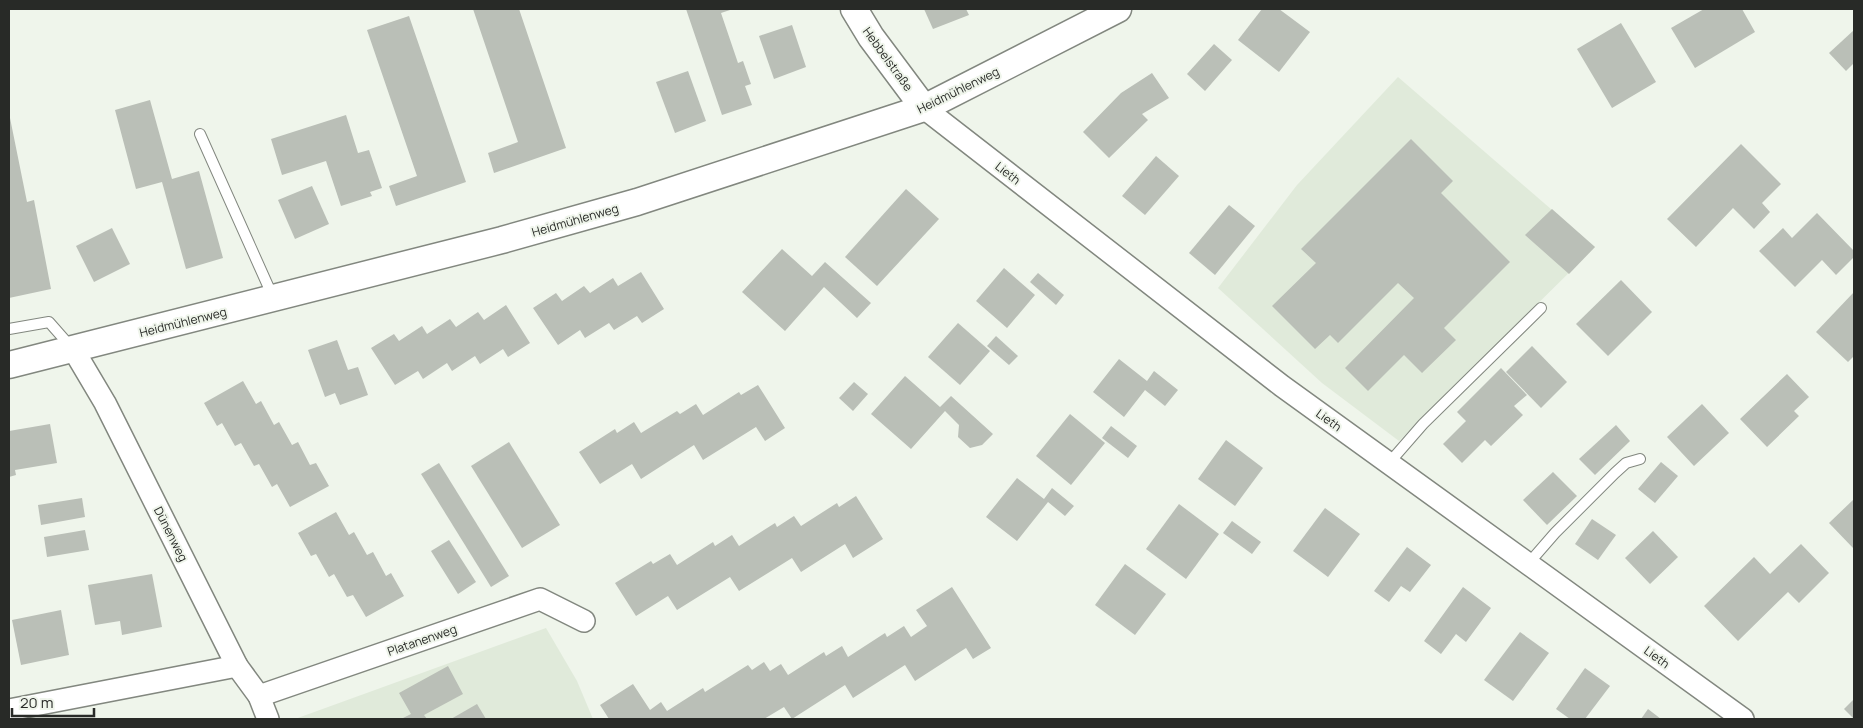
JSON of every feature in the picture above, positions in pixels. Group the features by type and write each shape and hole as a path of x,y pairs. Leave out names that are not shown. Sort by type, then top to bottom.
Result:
{"street":[{"name":"Hebbelstraße","path":"854,9 871,37 924,108"},
{"name":"Heidmühlenweg","path":"9,365 502,240 637,202 924,108 1118,9"},
{"name":"Lieth","path":"924,108 1282,386 1743,719"},
{"name":"Dünenweg","path":"73,350 105,403 237,666 259,696 268,719"},
{"name":"Platanenweg","path":"259,696 540,599 584,621"},
{"path":"9,710 237,666"}],"lane":[{"path":"200,134 274,298"},
{"path":"1389,463 1423,424 1541,308"},
{"path":"9,329 49,322 73,350"},
{"path":"1528,564 1555,533 1614,473 1626,463 1640,459"}],"shaded area":[{"path":"1398,77 1595,247 1399,441 1322,383 1218,288 1297,185"},
{"path":"546,628 577,681 593,719 295,719"}],"building":[{"path":"473,9 519,9 566,148 494,173 488,153 518,142"},
{"path":"686,9 730,10 721,13 738,63 743,61 751,84 745,86 752,105 722,115"},
{"path":"924,9 966,9 969,15 933,29"},
{"path":"1262,9 1279,9 1310,32 1279,72 1238,40"},
{"path":"1704,9 1742,9 1755,32 1695,68 1671,28"},
{"path":"409,16 466,182 396,206 389,186 417,176 367,30"},
{"path":"1621,23 1656,82 1612,108 1577,49"},
{"path":"792,25 806,67 774,79 759,36"},
{"path":"1854,30 1854,63 1846,71 1829,53"},
{"path":"1214,44 1232,60 1205,91 1187,74"},
{"path":"688,71 706,121 675,133 656,82"},
{"path":"1152,73 1169,98 1142,114 1148,120 1109,158 1083,132 1121,93"},
{"path":"150,100 172,179 199,171 223,258 186,269 162,182 136,189 115,110"},
{"path":"9,113 27,202 34,200 51,289 9,298"},
{"path":"346,115 358,153 369,150 382,188 370,192 372,196 341,206 326,161 282,175 271,139"},
{"path":"1411,139 1453,181 1441,193 1510,262 1444,328 1456,340 1422,373 1404,355 1368,391 1345,368 1414,298 1398,283 1338,343 1330,335 1315,349 1272,306 1316,263 1301,249"},
{"path":"1741,144 1781,184 1762,203 1770,212 1754,229 1733,208 1696,247 1667,219"},
{"path":"1156,156 1179,176 1145,215 1122,196"},
{"path":"312,186 329,224 295,239 278,200"},
{"path":"906,189 939,219 877,286 845,257"},
{"path":"1229,205 1255,226 1215,275 1189,253"},
{"path":"1552,209 1595,247 1569,274 1525,235"},
{"path":"1817,213 1854,251 1854,257 1836,275 1822,260 1795,287 1759,251 1783,228 1792,238"},
{"path":"112,228 130,264 94,282 76,246"},
{"path":"782,249 812,276 825,262 871,303 857,318 824,287 785,331 742,292"},
{"path":"1004,268 1035,295 1007,328 976,301"},
{"path":"641,272 664,309 642,323 637,316 614,330 609,323 585,338 580,330 558,345 533,308 556,293 562,301 584,286 590,293 613,278 618,286"},
{"path":"1038,273 1064,295 1056,305 1030,282"},
{"path":"1621,280 1652,312 1608,356 1576,324"},
{"path":"1854,292 1854,356 1848,362 1816,332"},
{"path":"506,305 530,343 508,357 503,349 480,364 475,356 452,371 447,363 423,379 418,371 395,385 371,348 394,334 399,341 422,326 427,334 450,319 456,327 478,312 484,320"},
{"path":"958,323 990,351 960,385 928,357"},
{"path":"996,336 1018,356 1009,365 987,346"},
{"path":"337,340 348,370 358,367 368,395 340,405 335,393 325,397 308,350"},
{"path":"1532,346 1567,382 1541,408 1506,372"},
{"path":"1119,359 1147,381 1154,371 1178,390 1165,406 1145,390 1124,417 1093,392"},
{"path":"1501,368 1527,395 1514,406 1523,415 1491,446 1485,440 1462,463 1443,444 1466,421 1457,412"},
{"path":"1787,374 1809,397 1794,411 1799,416 1767,447 1740,419"},
{"path":"905,376 940,407 951,396 993,434 982,445 970,448 958,437 959,425 945,411 911,449 871,414"},
{"path":"243,381 256,404 261,401 274,425 279,422 292,445 298,442 310,465 316,463 329,486 290,507 277,484 272,487 259,464 254,466 241,443 235,446 222,423 217,426 204,403"},
{"path":"854,382 868,394 853,411 839,398"},
{"path":"758,385 785,428 765,441 756,427 703,460 694,445 641,479 632,464 600,484 579,452 615,429 617,433 634,422 641,433 677,411 680,414 696,404 703,415 739,392 741,395"},
{"path":"1702,404 1729,433 1694,466 1667,437"},
{"path":"1070,414 1105,443 1071,485 1036,456"},
{"path":"50,424 57,463 15,470 16,475 9,477 9,431"},
{"path":"1616,425 1630,441 1595,475 1579,459"},
{"path":"1111,426 1137,446 1128,458 1102,438"},
{"path":"1226,440 1263,468 1235,506 1198,479"},
{"path":"509,442 560,525 522,548 471,466"},
{"path":"1661,462 1678,476 1655,503 1638,489"},
{"path":"439,463 509,576 491,587 421,474"},
{"path":"1553,472 1577,496 1547,525 1523,500"},
{"path":"1017,478 1044,499 1052,488 1074,506 1065,516 1048,502 1017,541 986,517"},
{"path":"856,496 883,539 853,558 845,544 801,572 792,558 739,591 730,577 677,610 668,596 636,616 615,583 651,561 653,564 670,554 677,565 713,542 715,546 732,535 739,546 775,523 777,527 794,516 801,526 837,503 839,507"},
{"path":"82,498 85,517 41,525 38,505"},
{"path":"1854,499 1854,549 1829,523"},
{"path":"1179,504 1219,534 1186,579 1146,549"},
{"path":"1325,508 1360,534 1328,577 1293,551"},
{"path":"336,512 349,535 354,532 367,555 373,552 386,576 391,573 404,596 366,617 353,595 347,597 334,574 329,577 316,554 311,556 298,533"},
{"path":"1592,519 1616,535 1598,560 1575,544"},
{"path":"1232,521 1261,542 1252,554 1223,533"},
{"path":"85,530 89,550 47,557 44,537"},
{"path":"1653,531 1678,557 1650,584 1625,558"},
{"path":"449,540 476,582 458,594 431,551"},
{"path":"1801,544 1829,573 1799,603 1788,592 1738,641 1704,606 1754,557 1770,574"},
{"path":"1407,547 1431,565 1410,592 1401,586 1389,602 1374,591"},
{"path":"1125,564 1166,594 1135,635 1095,605"},
{"path":"152,574 162,627 122,635 120,621 95,625 88,585"},
{"path":"952,587 991,648 973,659 966,648 915,681 905,665 853,698 845,685 792,719 784,707 764,719 609,719 600,705 633,684 650,710 661,702 667,711 703,688 705,692 748,665 752,670 764,662 770,671 781,664 788,675 824,652 826,656 842,646 848,657 885,633 887,637 904,626 911,637 927,626 916,610"},
{"path":"1463,587 1491,608 1466,642 1456,634 1441,654 1424,641"},
{"path":"61,610 69,655 21,665 12,620"},
{"path":"1520,632 1549,653 1513,701 1484,680"},
{"path":"448,666 463,694 424,715 427,719 401,719 411,714 399,693"},
{"path":"1585,668 1610,686 1585,719 1570,719 1556,709"},
{"path":"1854,699 1854,719 1844,709"},
{"path":"477,704 486,719 451,719"},
{"path":"1648,709 1661,719 1641,719"}]}
